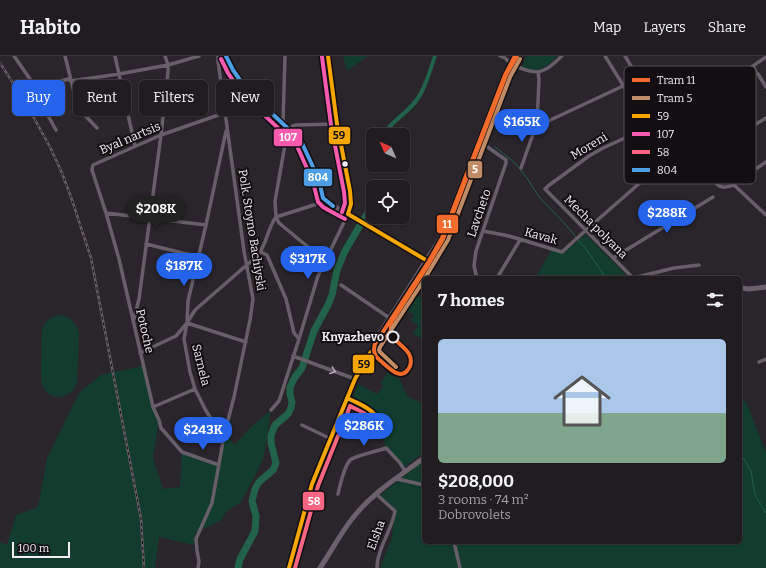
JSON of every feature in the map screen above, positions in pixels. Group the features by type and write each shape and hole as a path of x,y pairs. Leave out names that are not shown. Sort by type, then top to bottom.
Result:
{"main road":[{"path":"289,568 312,484 355,379 373,349 381,341 392,319 445,238 509,75 514,56"},
{"path":"429,262 440,238 505,73 511,64"},
{"path":"742,288 766,287"},
{"path":"320,568 352,519 376,494 422,459"}],"street":[{"path":"14,56 31,80"},
{"path":"65,56 78,108 97,128"},
{"path":"115,56 135,146"},
{"path":"134,321 139,299 161,135 168,72 168,65 165,56"},
{"path":"65,80 68,79 72,81 119,74 168,65 199,56"},
{"name":"Polk. Stoyno Bachiyski","path":"218,56 220,80"},
{"path":"226,56 233,70 247,90 295,134 302,143 319,180 323,198 327,202 429,262"},
{"path":"283,123 285,56"},
{"path":"271,410 279,401 294,357 318,276 348,214 351,204 350,191 337,124 328,56"},
{"path":"500,56 506,57 511,64 538,72 545,70 562,56"},
{"path":"511,64 521,56"},
{"path":"537,123 544,122 623,86 606,56"},
{"path":"625,56 631,66"},
{"path":"753,66 766,57"},
{"path":"756,71 766,87"},
{"path":"521,168 537,123 538,72"},
{"path":"48,116 56,130"},
{"name":"Byal nartsis","path":"92,170 93,165 135,146 161,135 216,116"},
{"name":"Polk. Stoyno Bachiyski","path":"198,568 199,562 196,539 212,503 224,436 246,342 253,299 246,266 225,116"},
{"path":"756,124 766,118"},
{"path":"288,128 296,125 337,124"},
{"name":"Sarnela","path":"224,436 216,427 195,389 190,372 184,339 187,323 188,301 227,128"},
{"path":"288,128 275,201 276,217 279,223 325,261"},
{"name":"Moreni","path":"545,189 589,156 624,138"},
{"name":"Lavcheto","path":"477,276 474,266 476,251 506,163 506,160 482,143"},
{"path":"756,169 766,162"},
{"name":"Potoche","path":"92,170 119,259 153,407 161,428 182,452 219,465"},
{"name":"Kavak","path":"483,232 509,236 562,252 639,184"},
{"path":"717,184 722,188 734,185 766,215"},
{"name":"Mecha polyana","path":"545,189 631,276"},
{"path":"613,258 713,197"},
{"path":"140,353 176,336 187,323 195,310 261,252 272,222 276,217 327,202"},
{"path":"106,213 206,225"},
{"path":"498,276 520,240"},
{"path":"146,244 199,256"},
{"path":"261,252 267,256 286,299 294,333 299,339"},
{"path":"642,276 698,265"},
{"path":"341,285 392,319"},
{"path":"187,323 246,342"},
{"path":"294,357 355,379"},
{"path":"760,362 766,359"},
{"path":"153,407 195,389"},
{"path":"335,428 348,434 359,435 370,433 376,430 380,425 380,422 368,409 347,398"},
{"path":"302,425 331,439"},
{"path":"338,494 346,465 355,457 386,448 400,463 405,471"},
{"path":"395,479 422,485"},
{"name":"Elsha","path":"376,494 395,510 382,544 377,568"},
{"path":"454,544 460,568"}],"shaded area":[{"path":"343,56 368,56 347,71"},
{"path":"433,56 437,56 429,80 418,102 391,128 386,128 417,96 425,80"},
{"path":"526,56 558,56 542,69 534,70 522,67"},
{"path":"585,234 627,276 536,276 552,249 564,253"},
{"path":"415,294 422,298 422,339 413,334 418,326 411,321 414,315 405,309"},
{"path":"58,315 66,316 72,320 77,326 79,334 77,383 69,394 58,397 47,392 43,387 41,380 42,329 49,319"},
{"path":"143,366 153,407 159,420 153,458 163,489 180,487 182,452 219,465 226,429 231,441 235,445 247,431 271,410 264,456 241,502 227,511 220,521 195,533 194,545 159,537 155,568 0,568 0,542 7,545 16,515 38,507 47,458 79,393 101,375"},
{"path":"388,373 398,379 399,378 407,396 422,403 422,454 405,467 385,445 382,422 374,411 367,405 352,399 358,384 377,394 383,386 380,383"},
{"path":"742,398 747,404 766,453 766,568 380,568 392,537 395,510 379,496 422,462 422,544 742,544"}],"waterway":[{"path":"495,147 514,162 527,178 539,197 576,237"},
{"path":"238,568 240,559 255,531 256,516 252,501 255,489 259,482 273,470 276,463 271,443 271,435 275,425 288,414 291,408 292,402 290,387 302,368 314,331 328,305 332,295 337,270 345,251 366,216"},
{"path":"578,240 587,250 605,276"},
{"path":"742,456 751,471 755,495 766,513"}],"railway":[{"path":"0,63 24,100 50,147 72,200 91,258 141,519 144,568"}],"tram line":[{"name":"11","path":"515,56 505,75 442,238 429,261 375,344 374,353 376,357 397,373 400,374 407,371 411,361 408,352 392,335 391,323 443,239 506,75 517,56"},
{"name":"5","path":"426,276 448,240 510,77 520,59"},
{"name":"5","path":"396,367 379,350 422,283"}],"transit line":[{"name":"804","path":"226,56 233,70 247,90 302,143 319,180 323,198 333,206"},
{"name":"59","path":"328,56 337,124 350,191 351,204 348,214"},
{"name":"107","path":"322,57 331,125 344,192 345,203 342,212"},
{"name":"107","path":"221,59 228,73 242,94 297,146 313,182 318,202 323,207 345,219"},
{"name":"59","path":"348,214 431,263 423,276"},
{"name":"59","path":"289,568 312,484 355,379 370,353 381,341 422,277"},
{"name":"59","path":"335,428 348,434 363,435 374,432 380,425 376,416 370,410 347,398"},
{"name":"58","path":"350,406 367,415 374,424 366,428 358,429 343,425 350,406"},
{"name":"58","path":"295,568 318,486 338,436"}],"place":[{"name":"Knyazhevo","path":"393,337"}]}
